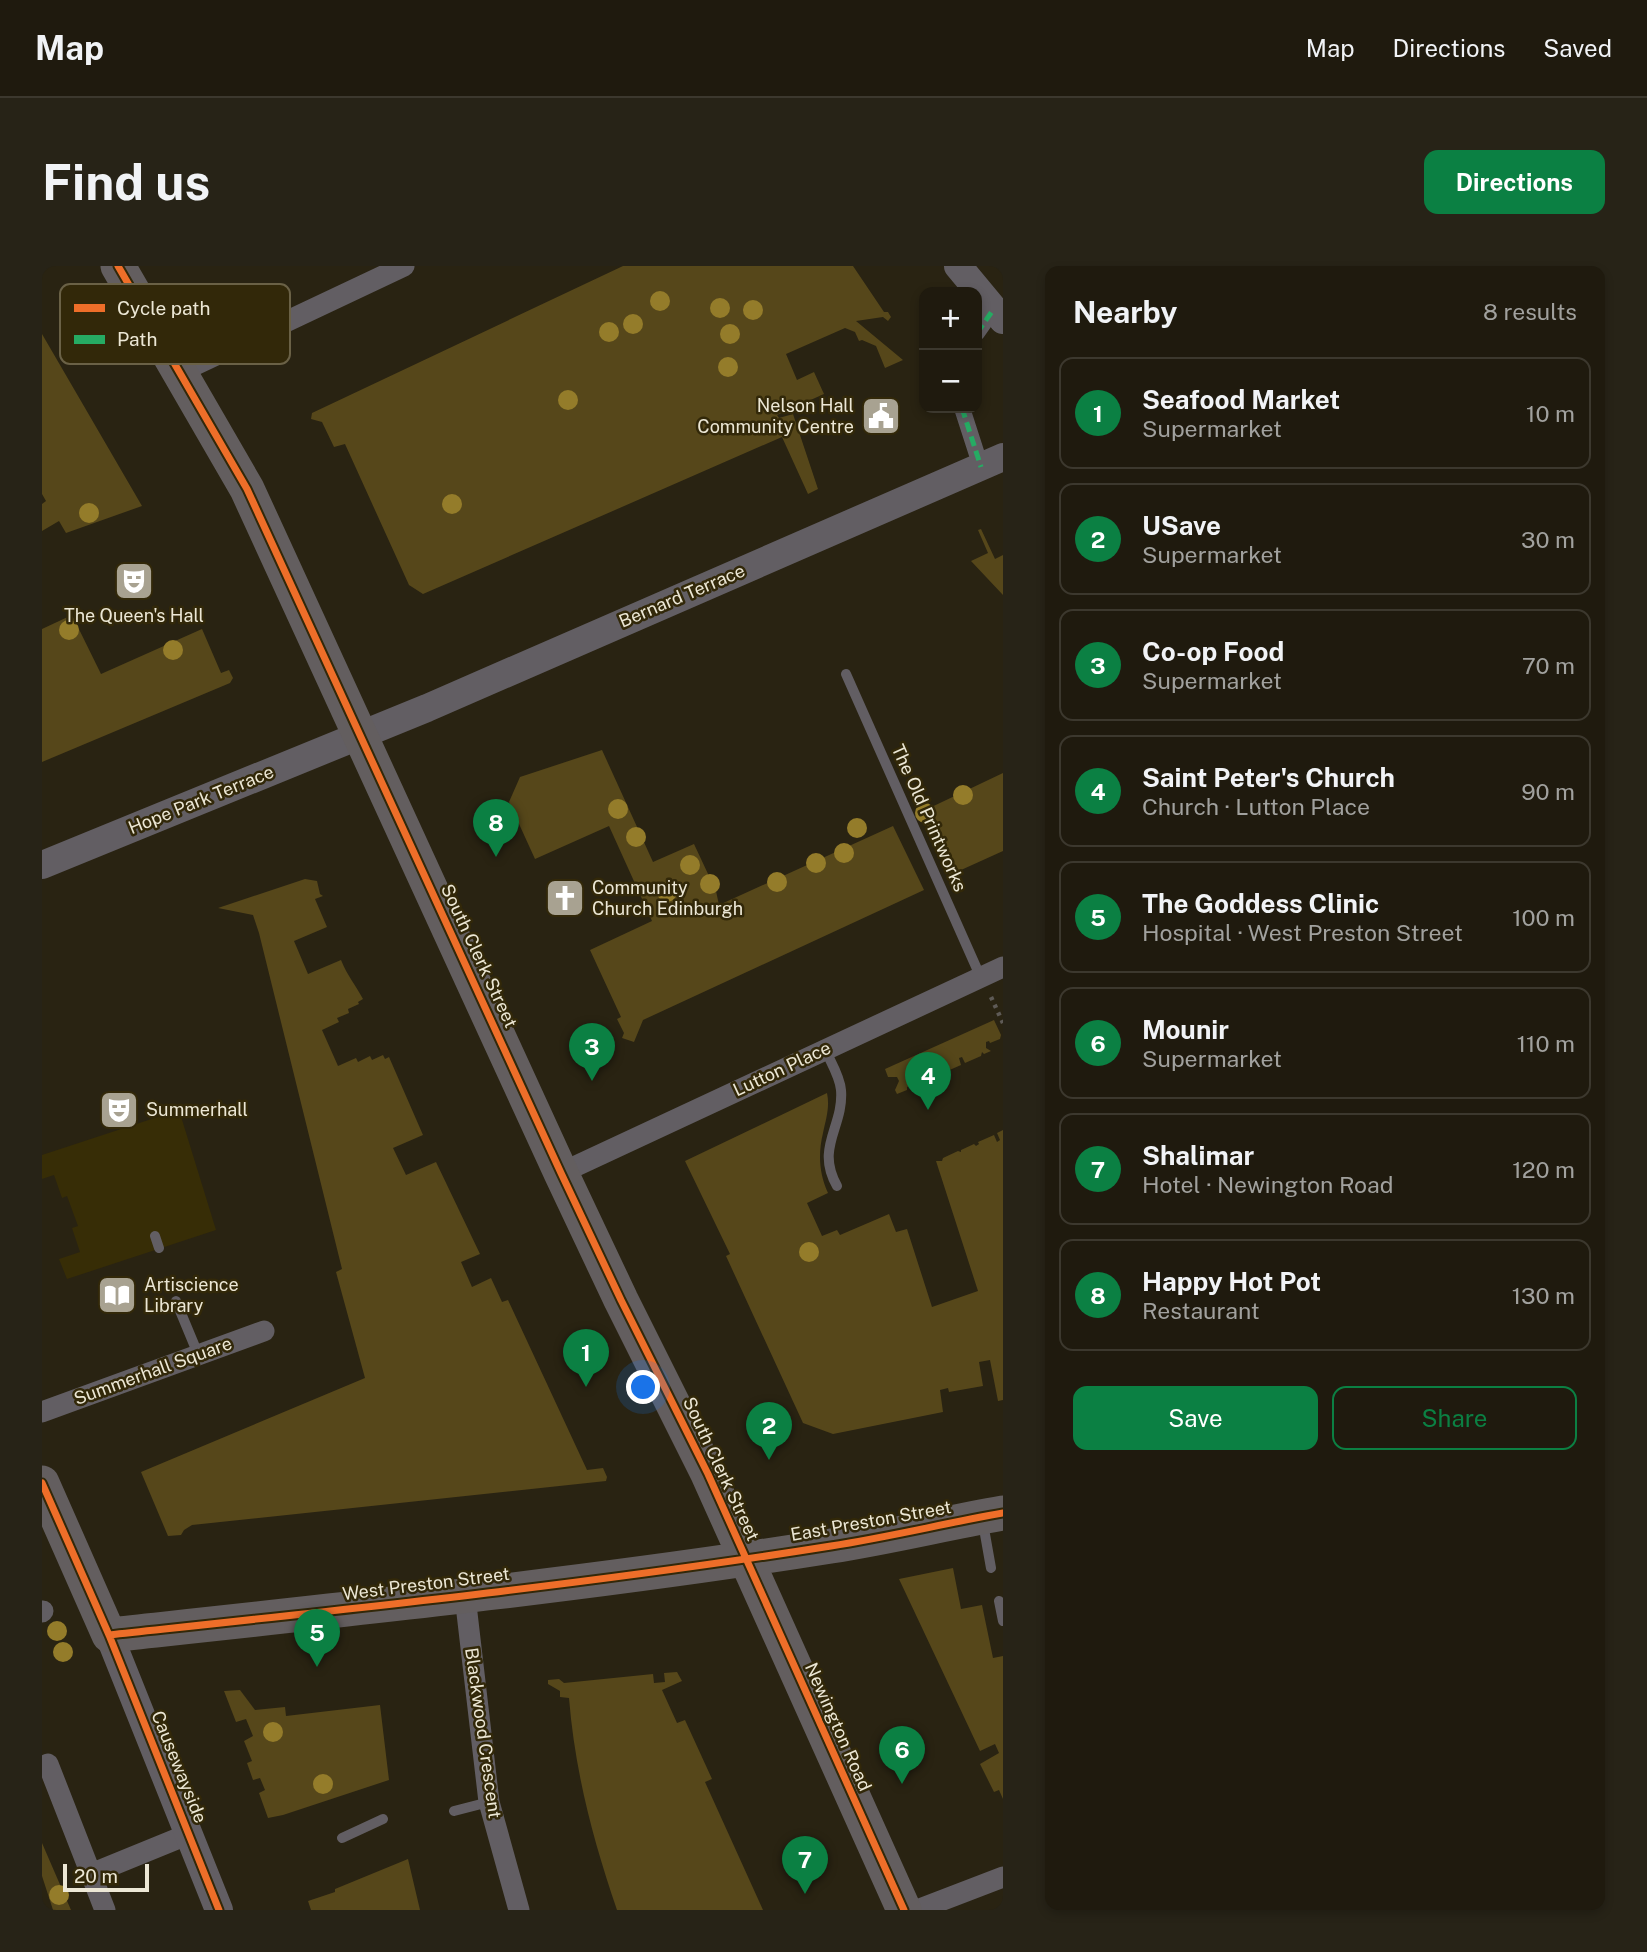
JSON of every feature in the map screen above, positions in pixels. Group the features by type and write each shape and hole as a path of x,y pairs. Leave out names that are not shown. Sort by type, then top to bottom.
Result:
{"main road":[{"name":"South Clerk Street","path":"118,266 129,284"},
{"name":"South Clerk Street","path":"175,364 247,489 561,1172 708,1474 745,1558"},
{"path":"42,1483 109,1635"},
{"name":"East Preston Street","path":"745,1558 847,1543 992,1515"},
{"name":"West Preston Street","path":"109,1635 464,1596 745,1558"},
{"name":"Newington Road","path":"745,1558 904,1910"}],"street":[{"path":"290,320 404,266"},
{"path":"965,268 998,315 982,329"},
{"path":"180,372 197,364"},
{"path":"965,413 992,462"},
{"name":"Bernard Terrace","path":"361,736 992,462"},
{"name":"Hope Park Terrace","path":"42,865 361,736"},
{"name":"Lutton Place","path":"561,1172 1003,967"},
{"name":"Summerhall Square","path":"42,1412 264,1331"},
{"name":"Blackwood Crescent","path":"464,1596 489,1802 519,1910"},
{"name":"Causewayside","path":"109,1635 219,1910"},
{"path":"48,1764 105,1910"},
{"path":"91,1874 189,1834"},
{"path":"917,1910 1003,1877"}],"lane":[{"name":"The Old Printworks","path":"846,674 981,978"},
{"path":"825,1049 841,1086 827,1156 837,1186"},
{"path":"177,1301 198,1354"},
{"path":"991,1568 992,1515"},
{"path":"999,1601 1003,1621"},
{"path":"454,1811 489,1802"},
{"path":"342,1838 383,1819"}],"shaded area":[{"path":"623,266 853,266 884,312 888,312 891,317 888,321 883,317 856,321 903,360 885,368 876,346 859,341 855,332 845,328 786,354 797,380 814,372 824,394 777,415 779,418 793,414 818,489 808,494 782,437 423,594 409,585 345,444 334,447 322,422 311,419 312,413"},
{"path":"42,334 142,506 66,533 59,521 42,531 42,504 46,501 42,494"},
{"path":"981,529 995,559 1003,555 1003,595 971,561 988,553 978,530"},
{"path":"72,615 101,674 202,629 221,673 229,670 233,678 230,683 42,762 42,629"},
{"path":"602,750 653,862 694,844 716,891 719,905 893,826 924,890 643,1020 634,1042 622,1038 624,1033 617,1019 621,1017 590,950 652,921 609,826 535,859 509,802 520,777"},
{"path":"1003,773 1003,851 950,875 921,812"},
{"path":"305,879 317,881 323,896 315,899 327,927 294,941 308,974 341,960 363,999 348,1009 349,1013 337,1018 339,1022 322,1030 338,1066 356,1058 358,1062 370,1056 372,1060 383,1055 385,1059 389,1057 423,1135 393,1148 406,1175 436,1162 480,1254 461,1262 472,1287 491,1278 502,1302 508,1300 587,1470 603,1468 606,1481 192,1525 181,1535 168,1536 141,1472 365,1378 336,1272 342,1269 259,933 253,915 218,908"},
{"path":"994,1020 1001,1035 1000,1039 986,1042 986,1048 991,1051 984,1054 982,1052 981,1056 965,1063 962,1057 959,1058 961,1065 945,1072 941,1071 942,1074 924,1079 925,1082 907,1087 907,1090 897,1094 895,1090 899,1081 897,1077 888,1077 885,1069"},
{"path":"827,1093 828,1108 820,1156 821,1171 828,1193 807,1203 822,1236 837,1230 840,1235 889,1214 896,1232 907,1229 932,1307 978,1291 936,1161 942,1161 943,1158 974,1144 976,1146 978,1142 994,1135 997,1142 1000,1140 997,1133 1003,1130 1003,1400 998,1401 990,1360 979,1362 983,1386 949,1392 948,1388 940,1390 943,1412 833,1434 803,1423 726,1256 730,1254 685,1161"},
{"path":"179,1110 216,1230 67,1279 59,1259 80,1252 72,1228 78,1226 67,1196 62,1198 54,1175 42,1179 42,1155"},
{"path":"953,1568 961,1609 982,1605 993,1658 1003,1656 1003,1799 999,1790 994,1792 980,1764 999,1753 995,1744 980,1751 899,1579"},
{"path":"677,1672 682,1681 662,1690 677,1723 685,1720 712,1779 705,1782 763,1910 617,1910 586,1806 569,1698 560,1697 560,1691 548,1684 548,1680 559,1679 564,1683 653,1674 654,1683 665,1682 664,1673"},
{"path":"240,1690 255,1710 285,1707 286,1716 380,1705 389,1780 268,1818 259,1793 265,1790 260,1778 253,1780 247,1763 252,1761 244,1741 253,1736 246,1719 236,1722 224,1691"},
{"path":"42,1843 71,1910 53,1910 42,1876"},
{"path":"408,1859 420,1910 311,1910 308,1901 335,1892 335,1889"}],"marked path":[{"path":"982,326 993,310"},
{"path":"964,413 981,467"}],"cycle path":[{"path":"118,266 128,284"},
{"path":"175,364 247,489 561,1173 708,1474 904,1910"},
{"path":"42,1483 109,1635 219,1910"},
{"path":"109,1635 471,1595 741,1560 1003,1513"}],"place":[{"name":"Nelson Hall Community Centre","path":"881,416"},
{"name":"The Queen's Hall","path":"134,581"},
{"name":"Happy Hot Pot","path":"496,857"},
{"name":"Community Church Edinburgh","path":"565,898"},
{"name":"Co-op Food","path":"592,1081"},
{"name":"Summerhall","path":"119,1110"},
{"name":"Saint Peter's Church","path":"928,1110"},
{"name":"Artiscience Library","path":"117,1295"},
{"name":"Seafood Market","path":"586,1387"},
{"name":"USave","path":"769,1460"},
{"name":"The Goddess Clinic","path":"317,1667"},
{"name":"Mounir","path":"902,1784"},
{"name":"Shalimar","path":"805,1894"}]}
